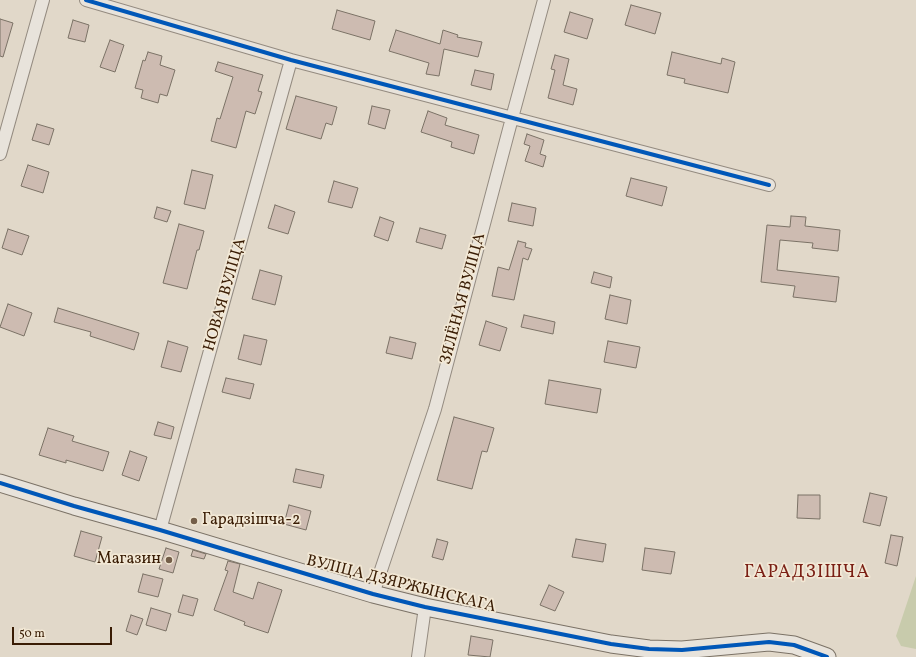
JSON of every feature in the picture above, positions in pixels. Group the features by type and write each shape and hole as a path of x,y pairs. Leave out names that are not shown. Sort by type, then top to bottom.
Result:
{"street":[{"path":"0,154 44,0"},
{"path":"86,0 291,60 769,185"},
{"name":"ЗЯЛЁНАЯ ВУЛІЦА","path":"373,594 435,409 544,0"},
{"name":"НОВАЯ ВУЛІЦА","path":"160,530 291,60"},
{"name":"ВУЛІЦА ДЗЯРЖЫНСКАГА","path":"0,483 373,594 425,607 516,626 618,645 649,649 682,650 769,642 794,645 827,657"},
{"path":"418,657 425,607"}],"green space":[{"path":"916,576 916,649 901,646 896,636"}],"building":[{"path":"631,5 661,13 655,34 625,25"},
{"path":"337,10 375,21 370,40 332,29"},
{"path":"570,12 593,19 587,39 564,32"},
{"path":"0,19 13,23 3,57 0,56"},
{"path":"73,20 89,25 85,42 68,38"},
{"path":"396,30 440,44 443,30 458,35 457,37 482,42 478,57 444,49 439,76 426,74 429,63 389,51"},
{"path":"110,40 124,45 115,72 100,67"},
{"path":"148,52 162,56 160,65 175,70 167,96 160,94 158,103 141,98 143,90 135,88 143,60 145,61"},
{"path":"672,52 721,64 722,58 735,62 728,93 684,83 685,79 667,75"},
{"path":"555,55 569,59 563,85 577,89 573,105 548,98 555,70 551,69"},
{"path":"218,62 263,75 258,91 262,92 255,114 246,111 236,148 211,141 217,118 220,119 233,77 215,71"},
{"path":"475,70 494,74 491,90 471,85"},
{"path":"296,96 337,107 332,125 326,123 321,139 286,129"},
{"path":"372,106 390,110 385,129 368,124"},
{"path":"428,111 447,118 445,125 479,135 474,154 451,147 452,142 421,132"},
{"path":"37,124 54,129 49,145 32,140"},
{"path":"527,134 544,140 540,154 546,156 543,167 525,161 530,146 524,144"},
{"path":"28,165 49,172 43,193 21,186"},
{"path":"192,170 213,175 205,209 184,204"},
{"path":"631,178 667,187 662,206 626,196"},
{"path":"334,181 358,188 352,208 328,202"},
{"path":"512,203 536,208 533,226 508,221"},
{"path":"275,205 295,212 288,234 268,228"},
{"path":"157,207 171,211 167,222 154,218"},
{"path":"791,216 806,217 805,226 840,230 838,251 812,248 813,243 780,240 777,270 839,277 836,302 793,297 795,286 761,282 767,225 790,227"},
{"path":"380,217 394,222 388,241 374,236"},
{"path":"179,224 204,231 199,250 197,250 187,289 163,283"},
{"path":"420,228 446,235 442,249 416,242"},
{"path":"8,229 29,236 22,255 2,248"},
{"path":"518,241 526,243 525,247 532,249 528,260 523,258 514,300 492,296 498,267 509,270"},
{"path":"260,270 282,276 275,305 252,299"},
{"path":"594,272 612,277 610,288 591,283"},
{"path":"610,295 631,300 627,324 605,319"},
{"path":"8,304 32,313 24,336 0,327"},
{"path":"58,308 139,333 134,350 90,336 91,332 54,322"},
{"path":"524,315 555,322 553,334 521,327"},
{"path":"486,321 507,328 500,351 479,345"},
{"path":"244,335 267,340 261,365 238,359"},
{"path":"390,337 416,343 412,359 386,353"},
{"path":"168,341 188,347 181,372 161,367"},
{"path":"608,341 640,347 636,368 604,362"},
{"path":"226,378 254,384 250,399 222,392"},
{"path":"549,380 601,389 597,413 545,404"},
{"path":"454,417 494,428 487,452 482,451 472,489 437,480"},
{"path":"158,422 174,427 171,439 154,435"},
{"path":"48,428 74,436 72,441 109,452 103,471 66,460 66,463 39,455"},
{"path":"130,451 147,457 139,481 122,475"},
{"path":"296,469 324,475 321,488 293,482"},
{"path":"870,493 887,497 880,526 863,522"},
{"path":"798,495 820,495 820,519 797,518"},
{"path":"289,505 311,511 306,530 284,524"},
{"path":"81,531 102,537 95,562 74,556"},
{"path":"891,535 903,537 897,566 885,563"},
{"path":"437,539 448,542 443,560 432,557"},
{"path":"576,539 606,544 603,562 572,557"},
{"name":"Магазин","path":"166,548 179,552 173,573 159,569"},
{"path":"645,548 675,552 671,574 642,570"},
{"path":"193,550 206,554 204,559 191,556"},
{"path":"228,561 240,564 233,592 253,599 258,582 282,590 268,633 244,625 245,622 214,610 228,571 225,570"},
{"path":"143,574 163,579 158,597 138,592"},
{"path":"549,585 564,592 555,611 540,605"},
{"path":"183,595 198,599 193,616 178,612"},
{"path":"151,608 171,614 166,631 146,625"},
{"path":"131,615 143,619 137,635 126,631"},
{"path":"471,636 493,640 490,657 468,655"}],"cycle path":[{"path":"86,0 291,60 769,185"},
{"path":"0,483 373,594 425,607 611,644 649,649 682,650 769,642 794,645 827,657"}],"place":[{"name":"Гарадзішча-2","path":"194,521"},
{"name":"Магазин","path":"169,560"}],"district":[{"name":"ГАРАДЗІШЧА","path":"807,574"}]}
